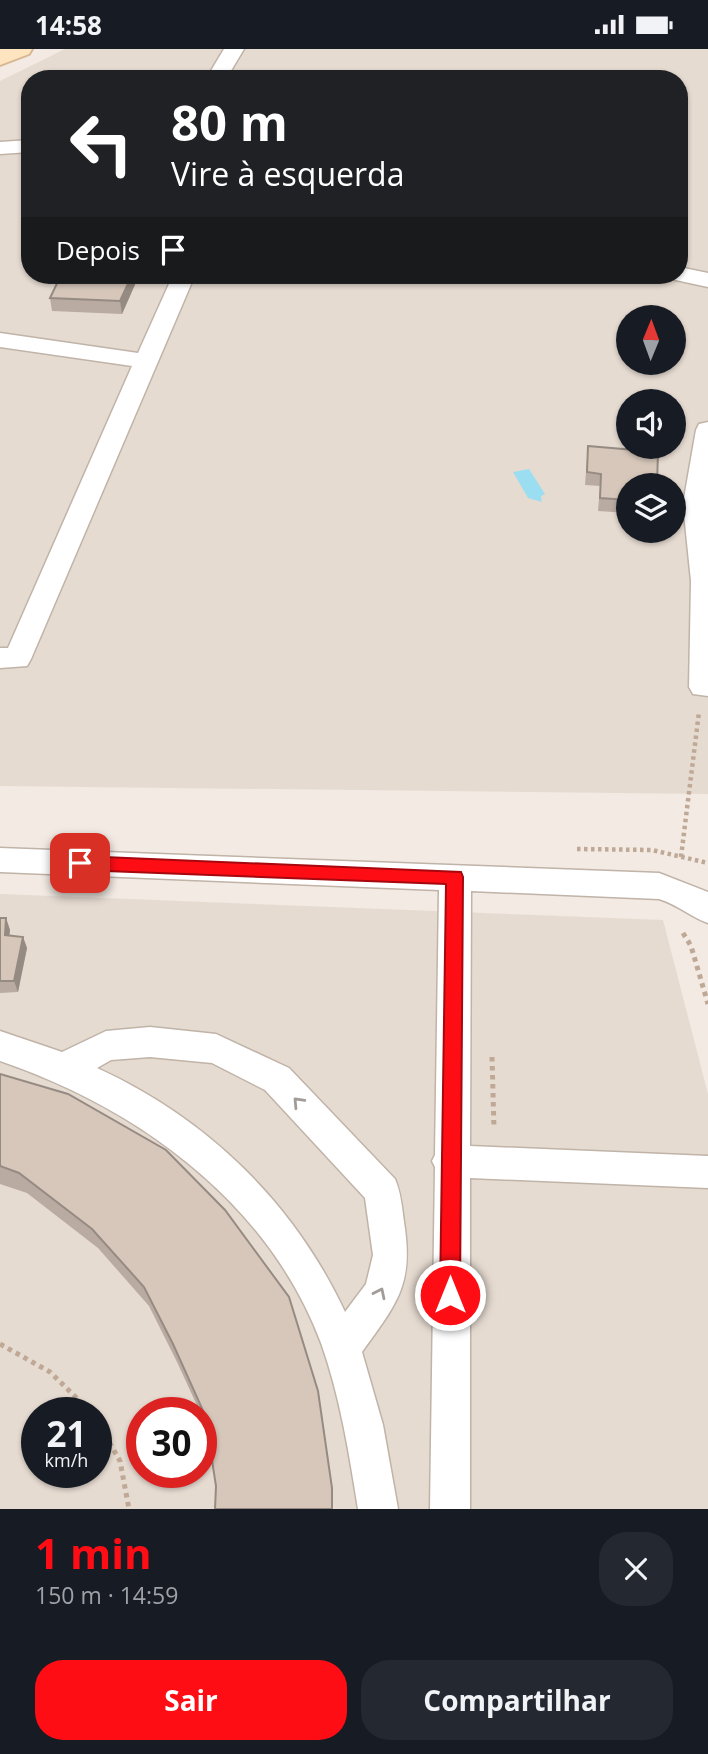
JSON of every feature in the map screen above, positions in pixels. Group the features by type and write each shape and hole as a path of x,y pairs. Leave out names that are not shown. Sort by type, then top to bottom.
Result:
{"main road":[{"path":"0,58 20,49"}],"street":[{"path":"221,70 234,49"},
{"path":"0,148 21,147"},
{"path":"688,276 708,280"},
{"path":"0,658 17,659 180,284"},
{"path":"0,340 145,361"},
{"path":"703,687 704,581 696,504 708,431"},
{"path":"0,860 659,886 691,896 708,910"},
{"path":"450,1509 450,1161 455,877"},
{"path":"65,1068 106,1046 150,1042 216,1049 277,1079 382,1191 391,1255 383,1292 341,1349"},
{"path":"0,1046 65,1068 122,1095 169,1125 217,1162 266,1214 305,1274 341,1349 363,1424 378,1509"},
{"path":"450,1161 708,1172"}],"path":[{"path":"681,857 703,687"},
{"path":"678,925 691,946 708,1004"},
{"path":"491,1049 494,1129 492,1163"},
{"path":"0,1344 23,1352 71,1388 78,1397"},
{"path":"112,1447 128,1486 129,1509"}],"shaded area":[{"path":"65,49 708,49 708,794 0,786 0,81 21,71 21,284 688,284 688,70 22,70"},
{"path":"0,894 663,920 708,1094 708,1509 0,1509"}],"water":[{"path":"529,469 545,494 541,496 542,502 528,498 513,472"}],"building":[{"path":"57,284 128,284 120,301 50,298"},
{"path":"588,446 616,448 616,459 658,459 657,473 616,473 616,499 600,498 601,474 587,472"},
{"path":"0,918 6,918 5,935 23,937 14,981 0,981"},
{"path":"0,1074 68,1094 166,1150 225,1210 289,1297 318,1391 332,1488 332,1509 215,1509 217,1397 197,1397 144,1287 92,1229 19,1173 0,1166"}],"route":[{"path":"80,863 455,877 450,1295"}]}
